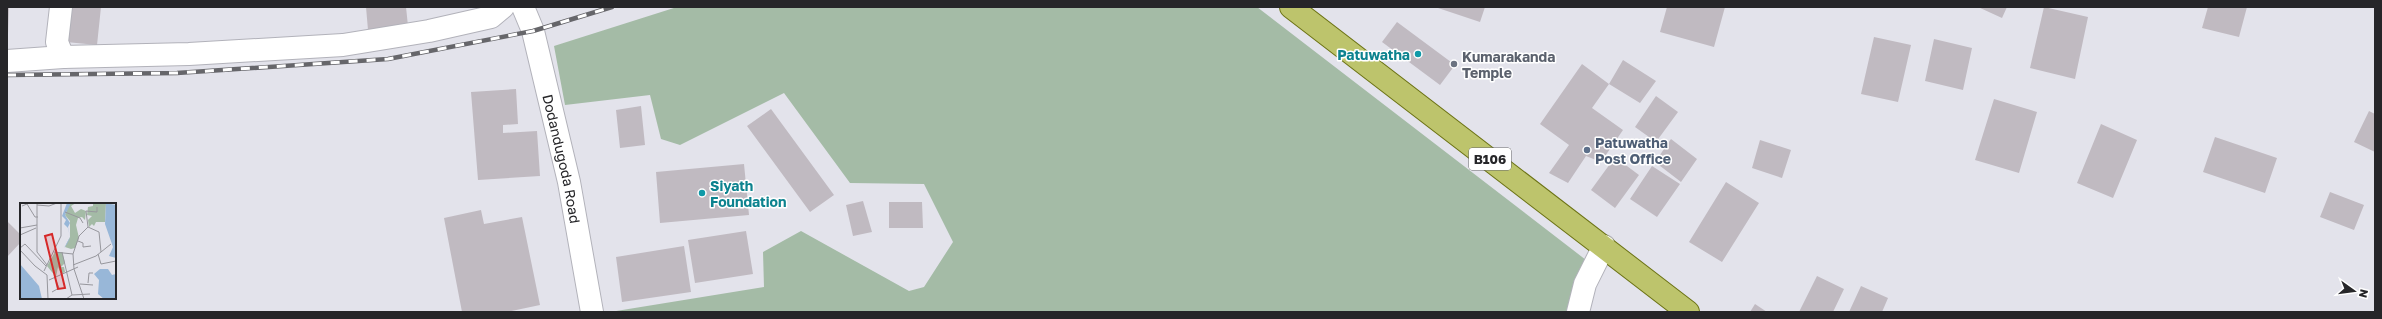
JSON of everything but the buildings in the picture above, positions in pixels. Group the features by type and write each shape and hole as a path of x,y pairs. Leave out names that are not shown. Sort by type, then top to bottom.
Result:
{"main road":[{"name":"B106","path":"1291,7 1688,312"}],"street":[{"path":"61,7 58,42 63,57"},
{"path":"7,61 63,57 189,54 343,45 428,31 491,17 503,7"},
{"name":"Dodandugoda Road","path":"523,7 533,31 569,182 592,312"},
{"path":"1578,312 1586,284 1604,246"}],"green space":[{"path":"677,7 1257,7 1586,260 1570,312 610,312 764,287 763,252 801,231 909,291 924,287 953,242 924,184 850,183 784,93 680,145 661,139 650,95 565,105 554,46"}],"railway":[{"path":"7,75 177,73 388,59 533,31 612,7"}],"place":[{"name":"Patuwatha","path":"1418,54"},
{"name":"Kumarakanda Temple","path":"1454,64"},
{"name":"Patuwatha Post Office","path":"1587,150"},
{"name":"Siyath Foundation","path":"702,193"}]}
